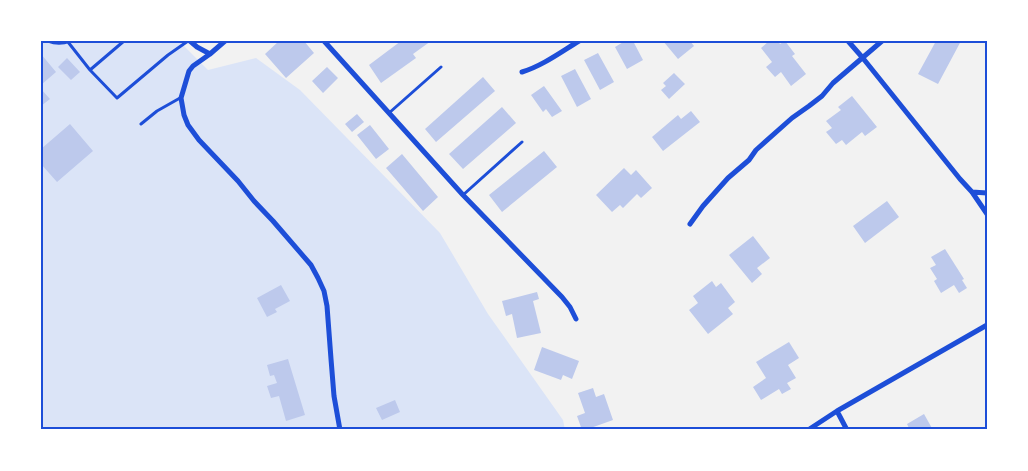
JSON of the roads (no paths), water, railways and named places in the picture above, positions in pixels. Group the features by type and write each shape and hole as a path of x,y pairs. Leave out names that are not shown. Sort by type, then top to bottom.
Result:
{"street":[{"path":"189,41 197,48 210,54"},
{"path":"224,41 189,71 181,98 184,115 188,125 199,140 238,181 311,265 318,278 324,291 327,306 332,378 340,430"},
{"path":"324,41 464,195 562,297 576,319"},
{"path":"522,72 544,62 579,41"},
{"path":"848,41 972,192 987,214"},
{"path":"690,224 703,206 728,178 749,160 756,150 792,118 822,96 833,83 882,41"},
{"path":"972,192 987,193"},
{"path":"808,430 987,325"},
{"path":"838,411 848,430"}],"lane":[{"path":"48,41 56,44 69,42 90,70 117,98 168,55 189,41"},
{"path":"90,70 124,41"},
{"path":"389,113 442,66"},
{"path":"141,124 157,110 181,98"},
{"path":"464,195 522,142"}]}
